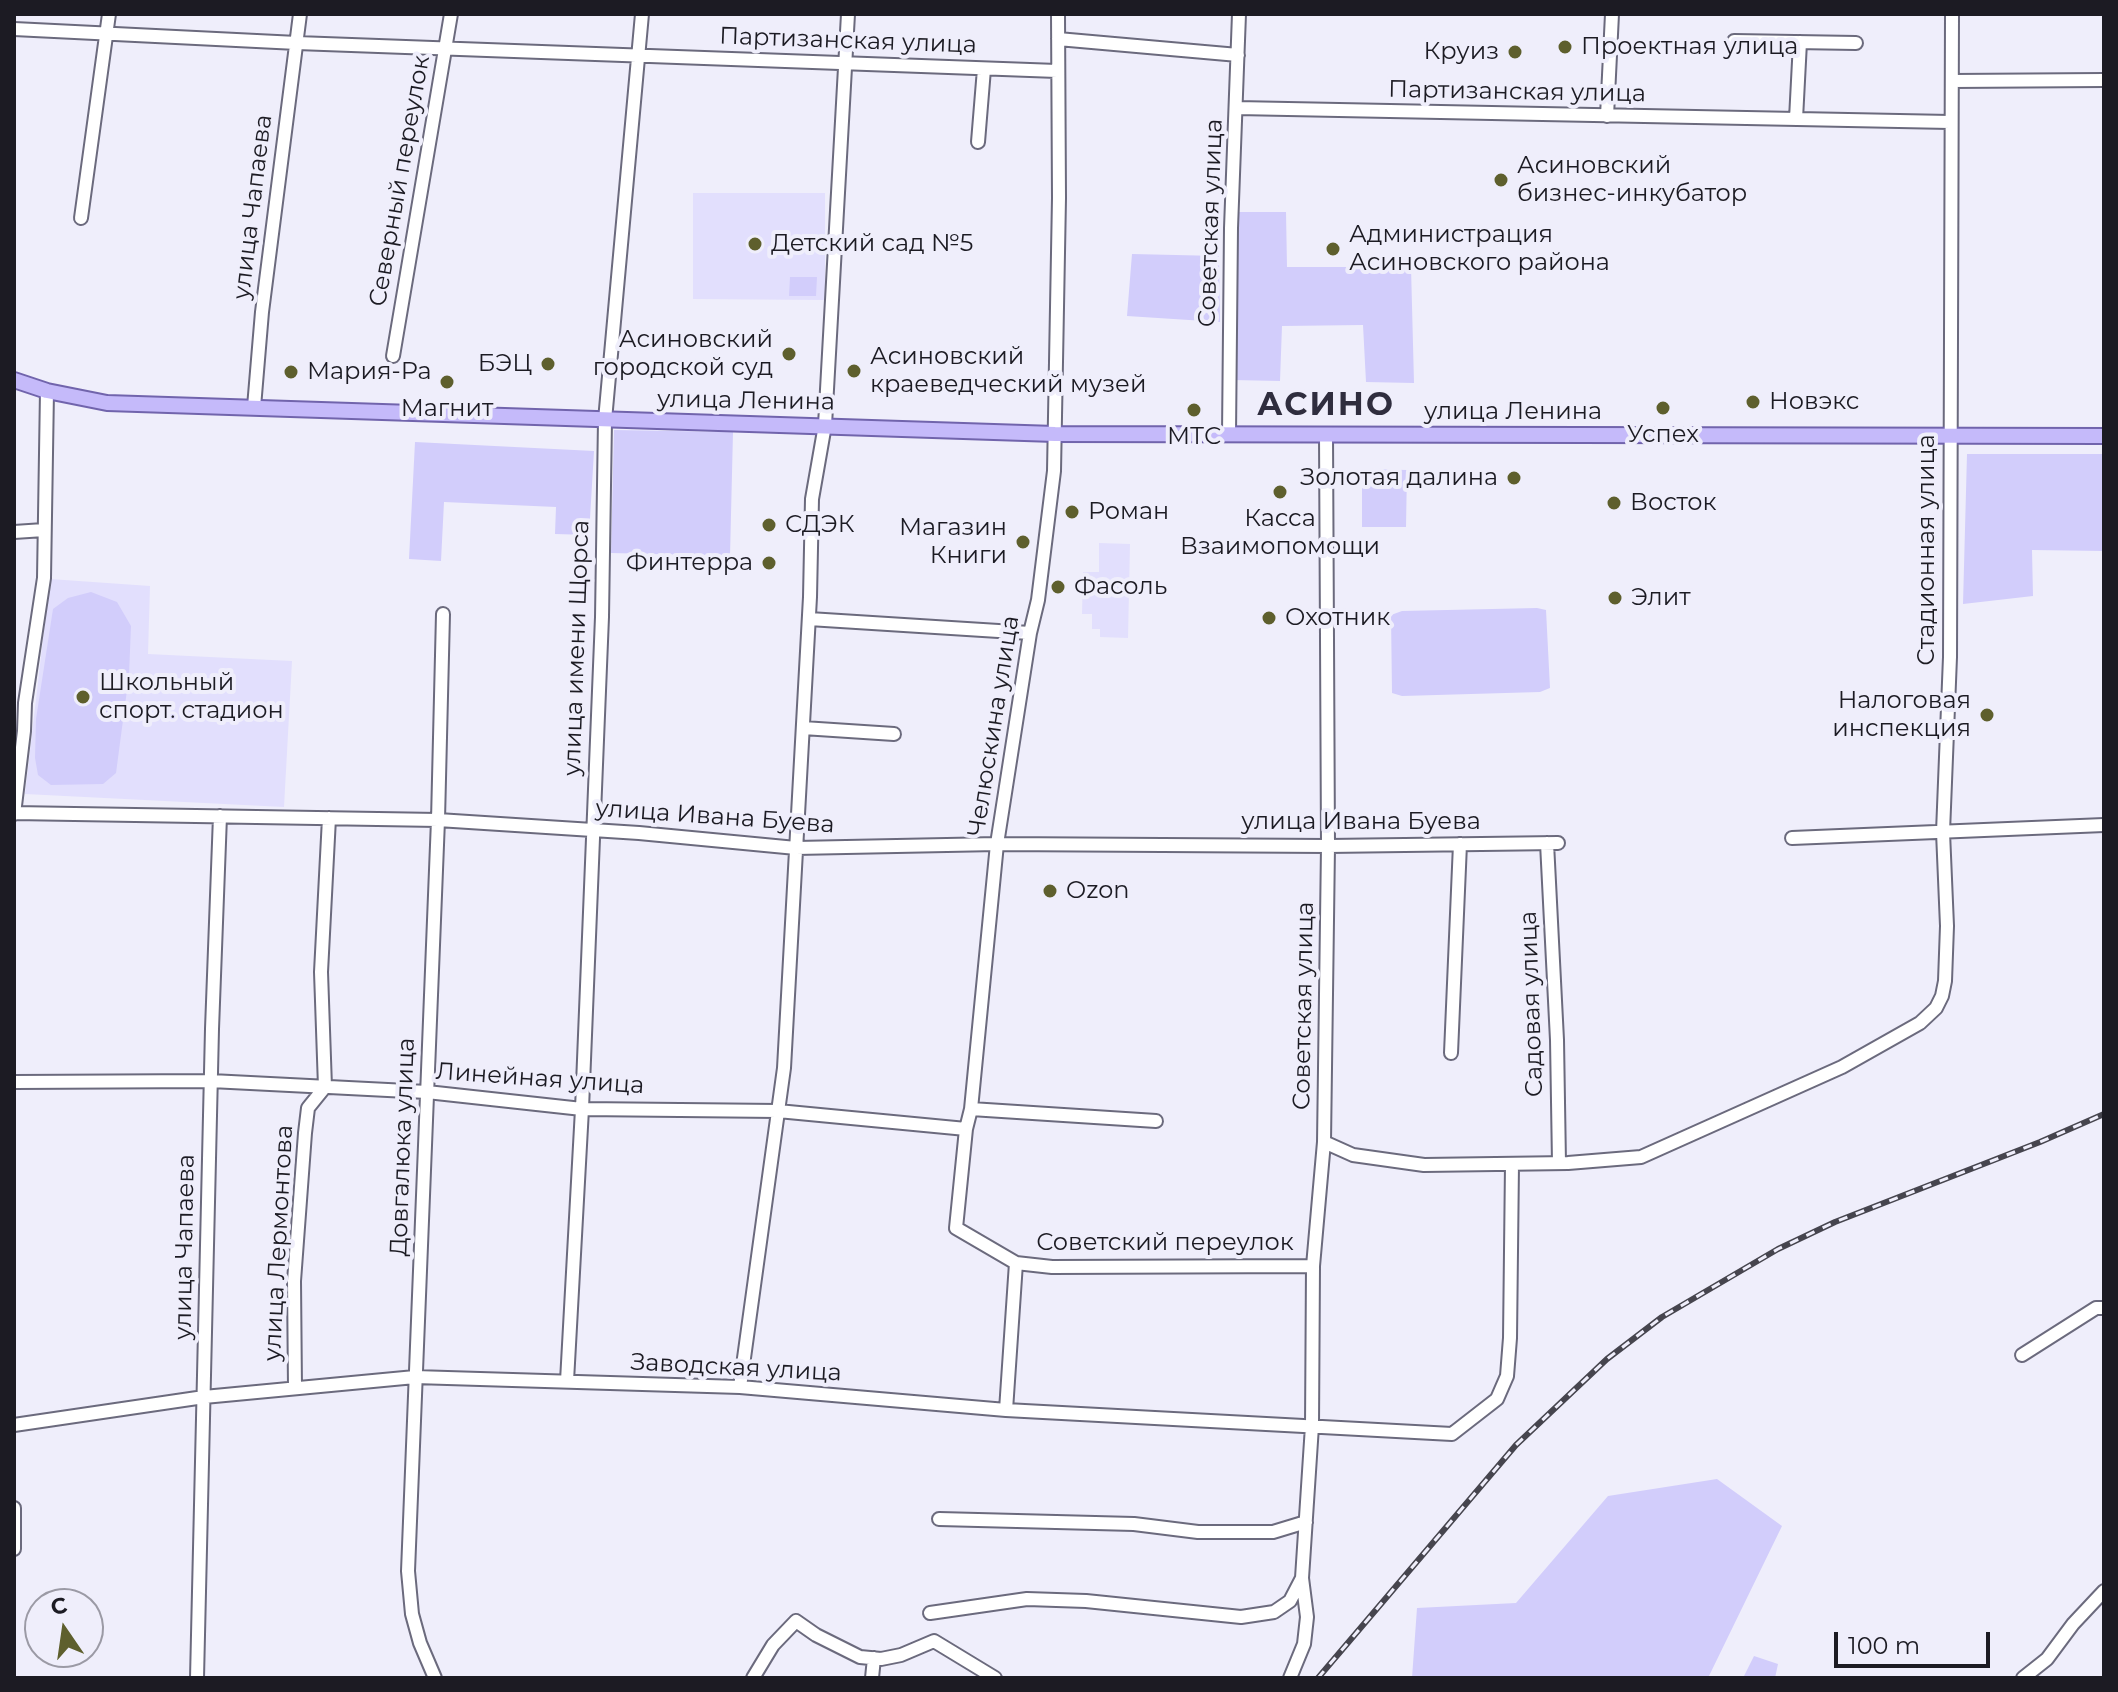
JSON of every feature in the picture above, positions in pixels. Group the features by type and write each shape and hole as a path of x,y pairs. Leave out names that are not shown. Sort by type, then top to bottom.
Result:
{"main road":[{"name":"улица Ленина","path":"14,380 47,391 107,403 1055,434 2104,436"}],"street":[{"path":"81,218 109,14"},
{"name":"улица Чапаева","path":"254,407 262,312 300,14"},
{"name":"Северный переулок","path":"393,356 451,14"},
{"name":"улица имени Щорса","path":"567,1381 582,1109 602,617 605,420 642,14"},
{"path":"740,1387 784,1068 809,619 812,499 825,425 848,14"},
{"name":"Челюскина улица","path":"1016,1263 956,1228 997,844 1039,586 1054,471 1059,198 1058,14"},
{"name":"Советская улица","path":"1229,434 1231,228 1239,14"},
{"path":"1607,116 1612,14"},
{"name":"Стадионная улица","path":"1324,1142 1353,1155 1424,1165 1559,1163 1641,1157 1842,1067 1920,1023 1936,1008 1945,981 1947,926 1943,832 1950,657 1952,14"},
{"name":"Партизанская улица","path":"14,29 297,43 1057,71"},
{"path":"1058,39 1238,55"},
{"path":"1734,41 1856,43"},
{"path":"1796,119 1800,42"},
{"path":"978,142 984,69"},
{"path":"1952,81 2104,80"},
{"name":"Партизанская улица","path":"1237,108 1950,122"},
{"path":"14,813 19,731 44,578 47,391"},
{"name":"Советская улица","path":"1290,1678 1304,1644 1306,1625 1302,1578 1312,1426 1313,1266 1324,1142 1328,846 1326,434"},
{"path":"14,532 44,530"},
{"name":"Довгалюка улица","path":"435,1678 412,1614 408,1571 438,820 443,614"},
{"path":"809,619 1030,633"},
{"path":"803,728 894,734"},
{"name":"улица Ивана Буева","path":"14,813 438,820 639,833 796,848 997,844 1328,846 1552,843"},
{"name":"улица Чапаева","path":"197,1678 220,816"},
{"path":"325,1087 321,972 329,818"},
{"path":"1792,838 2104,825"},
{"name":"Садовая улица","path":"1552,843 1559,1163"},
{"path":"1451,1053 1460,844"},
{"name":"Линейная улица","path":"14,1082 211,1081 427,1092 582,1109 778,1111 966,1129"},
{"name":"улица Лермонтова","path":"295,1388 294,1281 305,1133 308,1108 325,1087"},
{"path":"971,1109 1156,1121"},
{"name":"Заводская улица","path":"14,1425 204,1397 415,1377 740,1387 1006,1410 1452,1434 1497,1399 1507,1376 1512,1164"},
{"path":"1006,1410 1016,1263"},
{"name":"Советский переулок","path":"1016,1263 1052,1267 1313,1266"},
{"path":"2022,1355 2096,1308 2104,1308"},
{"path":"14,1508 14,1549"},
{"path":"939,1519 1134,1524 1198,1532 1273,1532 1306,1522"},
{"path":"930,1613 1027,1599 1086,1601 1241,1617 1274,1612 1290,1601 1302,1578"},
{"path":"2023,1678 2047,1659 2073,1624 2104,1591"},
{"path":"753,1678 773,1645 796,1621 860,1657 901,1655 934,1641 995,1678"},
{"path":"872,1678 874,1658"}],"shaded area":[{"path":"693,193 825,193 825,300 693,299"},
{"path":"1237,212 1286,212 1287,267 1411,267 1414,383 1366,382 1363,325 1282,326 1280,381 1233,380"},
{"path":"1132,254 1219,256 1220,322 1127,316"},
{"path":"790,277 817,277 816,296 789,296"},
{"path":"614,430 733,432 730,556 611,553"},
{"path":"415,442 594,451 589,535 555,534 556,507 444,502 441,561 409,559"},
{"path":"1967,454 2104,454 2104,551 2032,550 2033,596 1963,604"},
{"path":"1362,469 1407,470 1406,527 1362,527"},
{"path":"1099,543 1130,544 1128,638 1100,637 1100,629 1092,629 1092,614 1082,614 1083,572 1099,572"},
{"path":"50,579 150,586 148,654 292,661 284,807 25,794"},
{"name":"Школьный спорт. стадион","path":"91,592 117,602 131,626 129,675 116,773 103,784 51,785 38,775 35,758 36,719 53,609 68,598"},
{"path":"1546,610 1550,688 1540,692 1402,696 1392,693 1391,615 1402,611"},
{"path":"1717,1479 1782,1526 1708,1678 1412,1678 1417,1608 1516,1603 1608,1496"},
{"path":"1754,1656 1778,1664 1775,1678 1743,1678"}],"railway":[{"path":"1318,1678 1516,1445 1607,1359 1662,1317 1778,1249 1835,1222 2104,1114"}],"place":[{"name":"Проектная улица","path":"1565,47"},
{"name":"Круиз","path":"1515,52"},
{"name":"Асиновский бизнес-инкубатор","path":"1501,180"},
{"name":"Детский сад №5","path":"755,244"},
{"name":"Администрация Асиновского района","path":"1333,249"},
{"name":"Асиновский городской суд","path":"789,354"},
{"name":"БЭЦ","path":"548,364"},
{"name":"Асиновский краеведческий музей","path":"854,371"},
{"name":"Мария-Ра","path":"291,372"},
{"name":"Магнит","path":"447,382"},
{"name":"Новэкс","path":"1753,402"},
{"name":"Успех","path":"1663,408"},
{"name":"МТС","path":"1194,410"},
{"name":"Золотая далина","path":"1514,478"},
{"name":"Касса Взаимопомощи","path":"1280,492"},
{"name":"Восток","path":"1614,503"},
{"name":"Роман","path":"1072,512"},
{"name":"СДЭК","path":"769,525"},
{"name":"Магазин Книги","path":"1023,542"},
{"name":"Финтерра","path":"769,563"},
{"name":"Фасоль","path":"1058,587"},
{"name":"Элит","path":"1615,598"},
{"name":"Охотник","path":"1269,618"},
{"name":"Школьный спорт. стадион","path":"83,697"},
{"name":"Налоговая инспекция","path":"1987,715"},
{"name":"Ozon","path":"1050,891"}],"district":[{"name":"АСИНО","path":"1326,406"}]}
